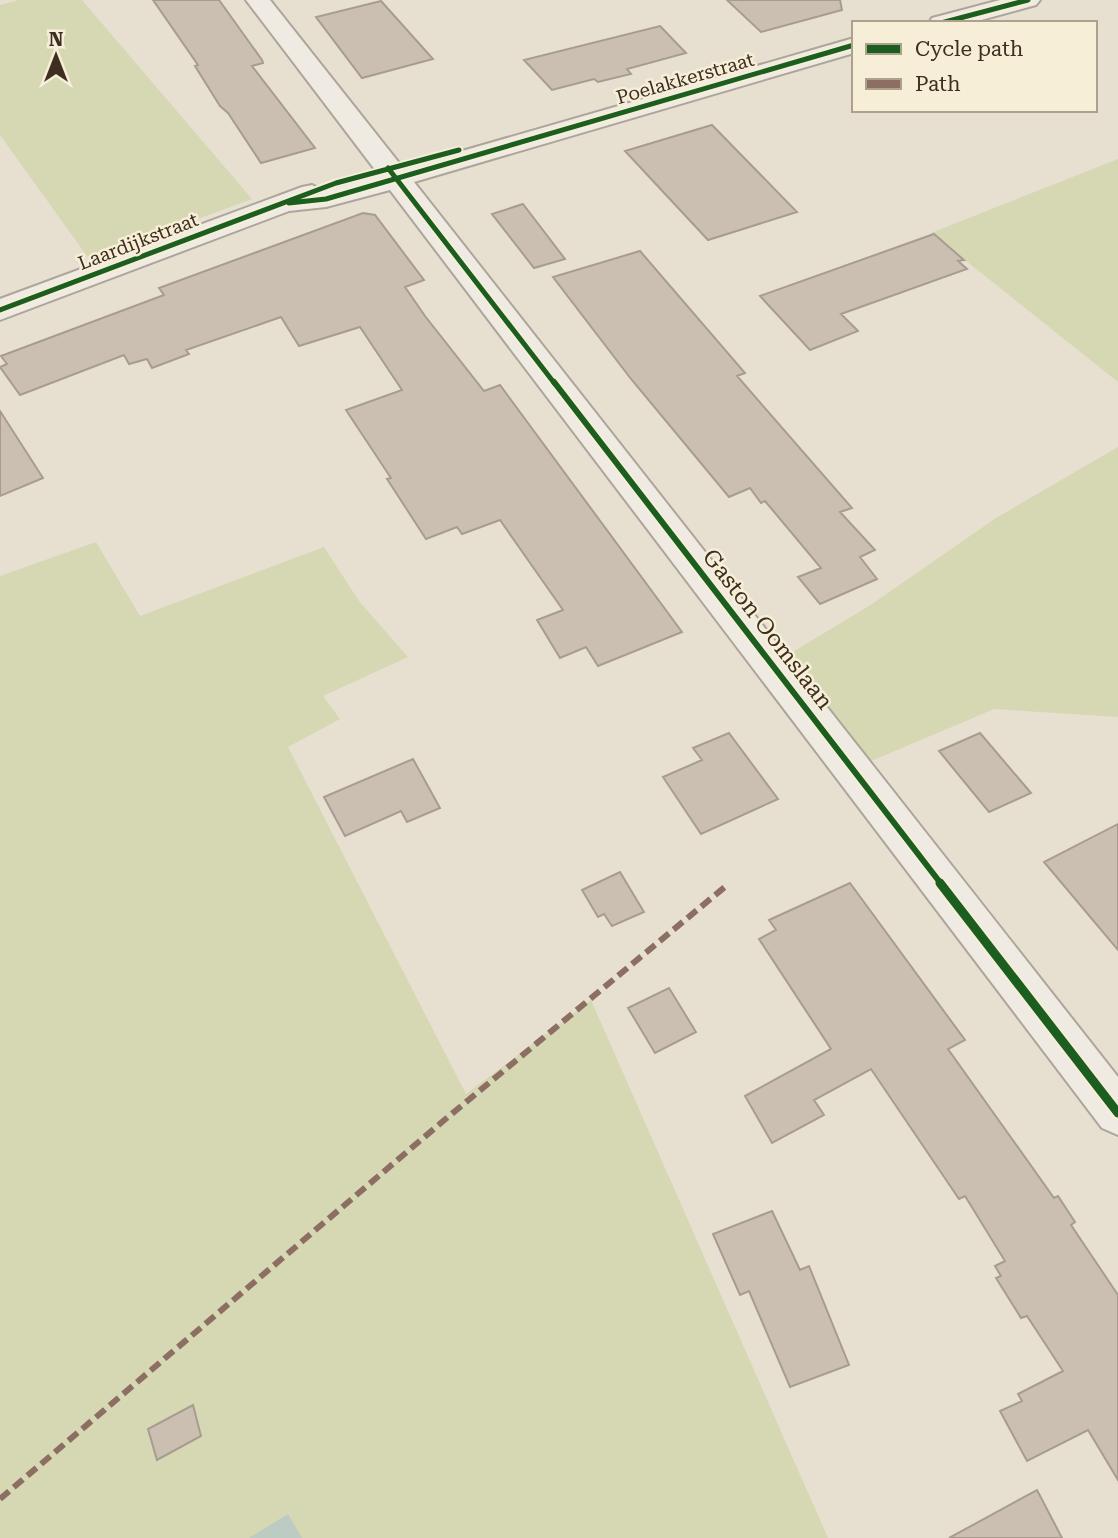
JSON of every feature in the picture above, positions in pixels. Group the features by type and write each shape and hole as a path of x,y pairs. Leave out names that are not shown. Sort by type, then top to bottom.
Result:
{"street":[{"name":"Gaston Oomslaan","path":"258,0 1118,1113"},
{"path":"949,21 1028,0"},
{"name":"Poelakkerstraat","path":"393,174 485,155 526,139 852,47"},
{"name":"Laardijkstraat","path":"0,310 163,247 289,203 326,199 393,174"}],"green space":[{"path":"18,0 82,0 252,199 89,259 0,135 0,5"},
{"path":"1118,159 1118,382 931,233"},
{"path":"1118,447 1118,717 994,709 869,762 786,656 869,606 996,518"},
{"path":"96,542 140,616 324,547 359,601 408,657 323,696 340,719 288,747 466,1094 591,1000 828,1538 0,1538 0,576"}],"shaded area":[{"path":"288,1514 302,1538 249,1538"}],"building":[{"path":"153,0 219,0 262,60 263,63 252,66 315,148 261,163 228,113 220,106 195,66 198,65"},
{"path":"727,0 840,0 842,10 761,32"},
{"path":"381,1 433,59 362,78 316,17"},
{"path":"660,26 686,53 627,69 631,74 598,82 594,79 552,90 524,60"},
{"path":"712,125 797,212 708,240 625,151"},
{"path":"523,204 565,259 534,268 492,214"},
{"path":"363,213 375,215 424,280 405,287 425,316 484,391 500,385 682,632 598,666 586,647 560,658 537,620 563,610 500,520 462,534 457,527 426,539 387,479 391,478 346,410 402,390 360,327 299,346 281,317 186,350 189,354 152,368 147,359 129,364 124,355 20,395 0,367 7,364 1,356 164,295 159,288"},
{"path":"934,234 964,260 958,261 967,269 841,314 858,331 810,350 760,296"},
{"path":"640,251 745,373 737,376 852,508 840,512 875,550 860,557 877,579 820,604 798,577 821,568 765,501 761,503 750,488 729,497 631,379 553,277"},
{"path":"0,411 43,478 0,496"},
{"path":"729,733 778,799 701,834 663,777 702,760 693,748"},
{"path":"980,733 1031,793 989,812 939,751"},
{"path":"413,759 440,808 407,822 401,811 345,836 324,797"},
{"path":"1118,824 1118,950 1044,862"},
{"path":"620,872 644,912 612,926 604,914 598,917 582,890"},
{"path":"850,883 965,1040 948,1049 1054,1198 1058,1196 1075,1222 1071,1225 1118,1295 1118,1480 1088,1430 1027,1461 1000,1411 1022,1401 1018,1394 1063,1371 1027,1316 1021,1318 996,1278 1001,1276 995,1266 1005,1261 965,1196 959,1199 871,1069 814,1100 824,1115 772,1143 745,1096 831,1049 759,939 776,930 769,920"},
{"path":"669,988 696,1032 655,1053 628,1008"},
{"path":"772,1211 800,1270 809,1266 849,1365 790,1387 749,1291 740,1295 713,1234"},
{"path":"193,1405 201,1436 157,1460 148,1429"},
{"path":"1037,1490 1062,1538 949,1538"}],"marked path":[{"path":"0,1499 442,1122 726,886"}],"cycle path":[{"path":"949,21 1028,0"},
{"path":"289,203 326,199 852,46"},
{"path":"0,310 336,183 459,150"},
{"path":"388,168 1118,1113"}]}
